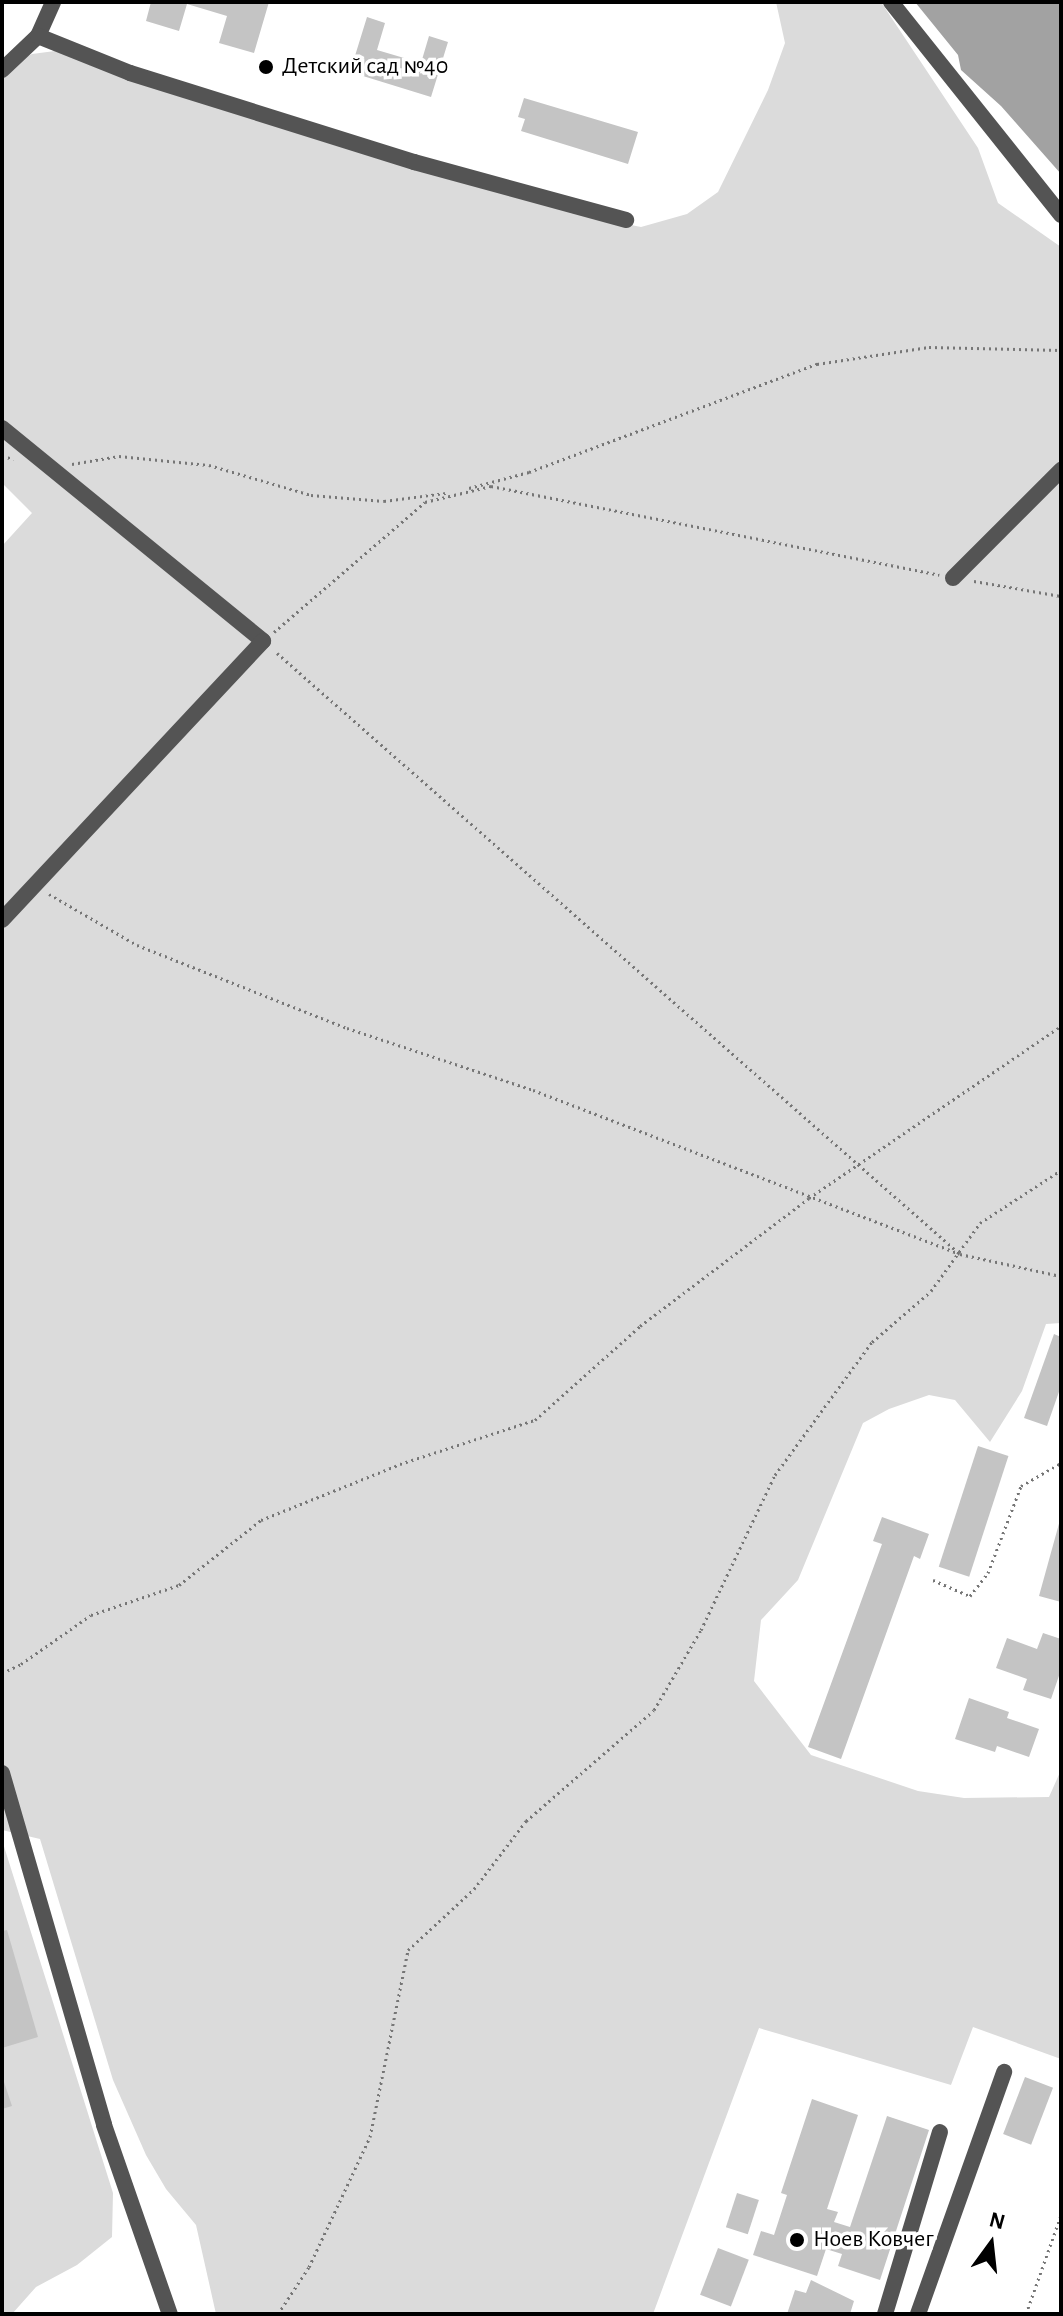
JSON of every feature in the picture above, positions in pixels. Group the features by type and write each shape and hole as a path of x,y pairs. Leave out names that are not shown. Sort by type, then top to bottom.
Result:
{"street":[{"path":"2,70 38,36 53,2"},
{"path":"891,2 1061,215"},
{"path":"38,36 160,83 414,162 626,220"},
{"path":"2,428 263,641 2,920"},
{"path":"953,578 1061,470"},
{"path":"2,1773 104,2125 170,2314"},
{"path":"918,2314 1004,2072"},
{"path":"885,2314 940,2132"}],"path":[{"path":"960,1254 263,641 394,525 425,502 529,472 817,364 929,347 1061,350"},
{"path":"2,456 50,468 119,456 209,465 311,495 384,501 491,486 953,578 1061,596"},
{"path":"34,885 137,945 347,1028 533,1090 960,1254 1061,1276"},
{"path":"2,1673 21,1664 91,1615 179,1585 261,1520 400,1464 535,1420 640,1326 809,1198 1061,1026"},
{"path":"278,2314 309,2267 370,2137 408,1950 474,1889 526,1821 654,1710 701,1630 775,1475 872,1342 931,1291 980,1223 1061,1170"},
{"path":"933,1580 970,1596 988,1573 1021,1486 1061,1463"},
{"path":"1026,2314 1061,2215"}],"shaded area":[{"path":"776,2 881,2 978,148 998,203 1061,247 1061,1323 1046,1324 1022,1391 990,1442 955,1400 929,1395 889,1409 863,1423 798,1580 761,1620 754,1681 811,1755 918,1791 964,1798 1049,1797 1061,1770 1061,2059 973,2027 951,2085 759,2028 653,2314 216,2314 196,2225 166,2189 146,2155 113,2080 40,1839 2,1830 2,546 32,513 2,483 2,69 32,54 55,51 591,217 641,227 687,214 718,192 768,90 785,43"},
{"path":"915,2 1061,2 1061,174 1001,106 961,70 958,55"},
{"path":"2,1840 113,2193 112,2237 77,2265 36,2287 12,2314 2,2314"}],"building":[{"path":"151,2 269,2 254,53 219,43 227,16 187,4 179,31 146,21"},
{"path":"367,17 385,23 377,50 421,63 429,36 448,42 431,97 350,72"},
{"path":"524,98 638,132 628,164 521,131 525,119 518,117"},
{"path":"1054,1334 1061,1337 1061,1386 1047,1426 1024,1418"},
{"path":"978,1446 1008,1456 969,1577 939,1567"},
{"path":"882,1517 929,1534 920,1559 914,1556 841,1759 808,1747 882,1544 873,1541"},
{"path":"1061,1520 1061,1602 1039,1596"},
{"path":"1043,1633 1061,1639 1061,1670 1051,1699 1023,1690 1027,1679 996,1668 1007,1638 1037,1649"},
{"path":"969,1698 1009,1712 1007,1718 1039,1729 1029,1757 997,1746 995,1752 955,1739"},
{"path":"7,1930 38,2037 2,2048 2,1931"},
{"path":"2,2076 12,2106 2,2109"},
{"path":"1025,2077 1053,2088 1031,2145 1003,2134"},
{"path":"812,2099 858,2115 827,2209 838,2212 834,2222 850,2227 887,2116 929,2130 880,2280 838,2266 842,2254 826,2249 817,2276 753,2255 761,2231 774,2235 787,2195 781,2193"},
{"path":"737,2193 759,2200 748,2234 726,2227"},
{"path":"718,2248 749,2260 731,2307 700,2295"},
{"path":"811,2280 854,2301 850,2314 787,2314 795,2290 806,2293"}],"place":[{"name":"Детский сад №40","path":"266,67"},
{"name":"Ноев Ковчег","path":"797,2240"}]}
